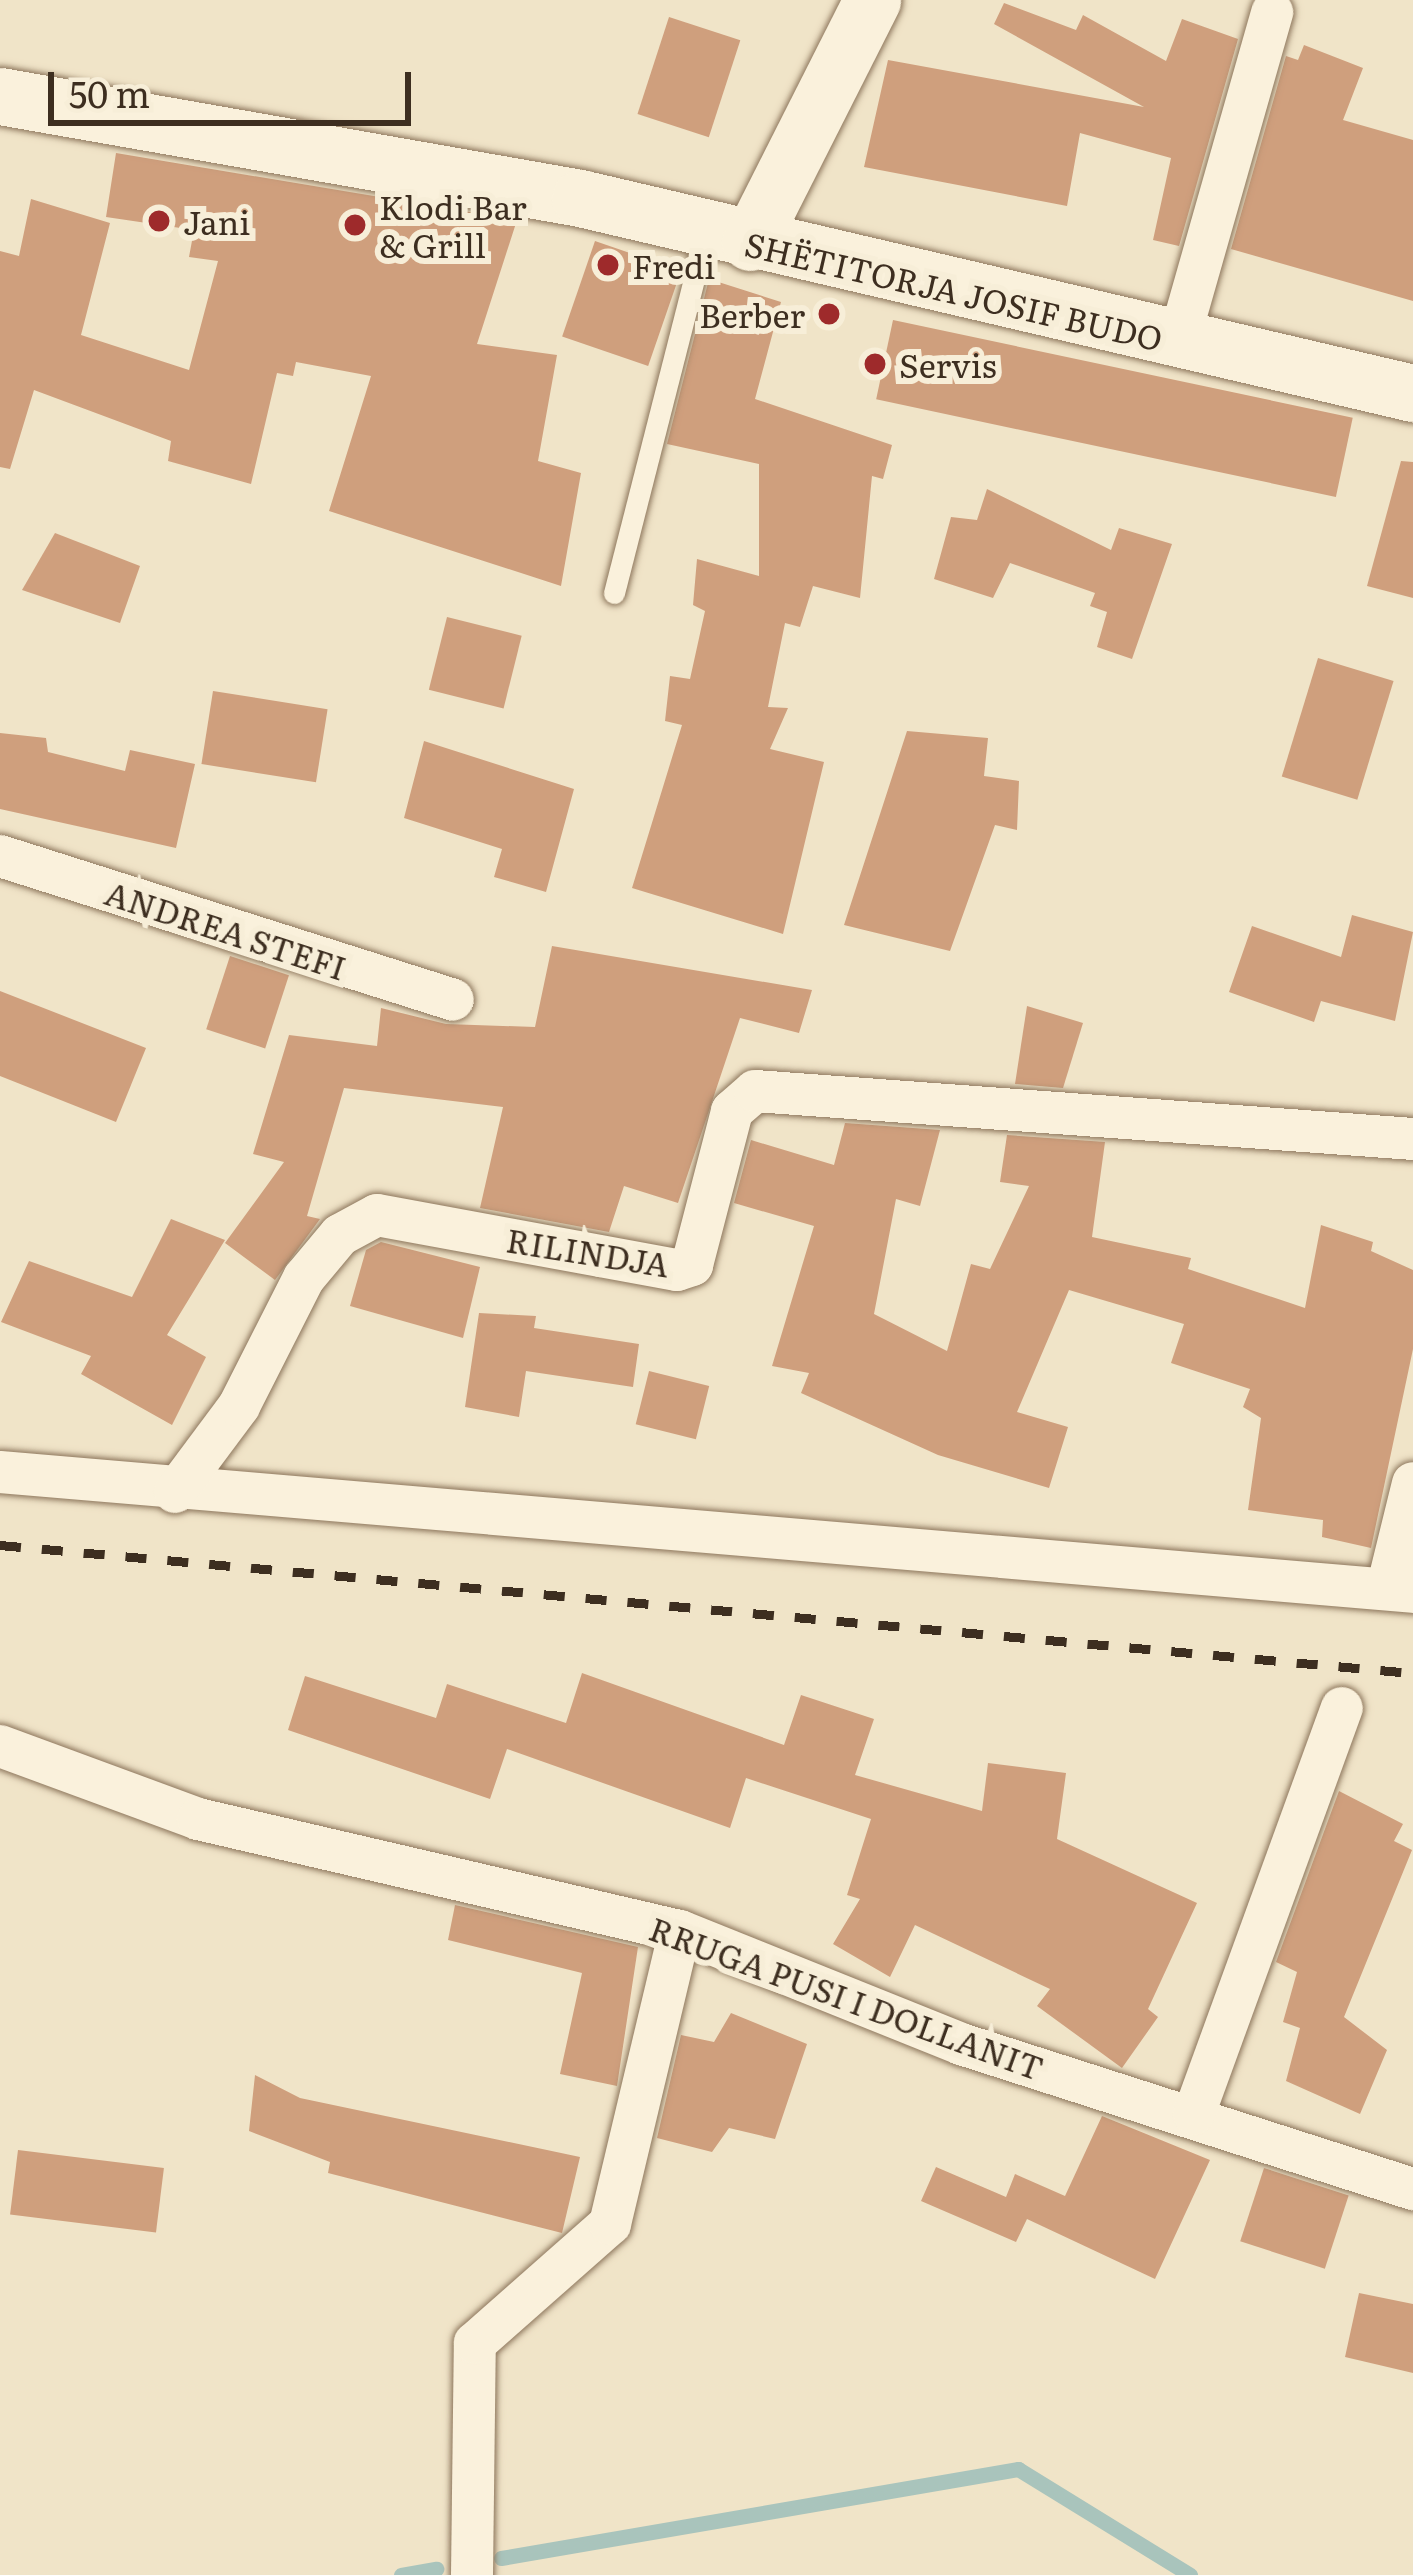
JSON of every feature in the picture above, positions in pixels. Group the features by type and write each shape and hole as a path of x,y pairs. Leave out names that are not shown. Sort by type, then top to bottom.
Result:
{"main road":[{"path":"728,236 872,0"},
{"name":"SHËTITORJA JOSIF BUDO","path":"0,96 580,198 1178,343 1413,393"}],"street":[{"path":"1178,343 1272,12"},
{"name":"ANDREA STEFI","path":"0,856 453,1000"},
{"name":"RILINDJA","path":"175,1492 239,1406 304,1278 340,1235 377,1215 677,1270 692,1264 732,1111 755,1091 1413,1139"},
{"path":"0,1472 175,1492 1400,1590 1413,1483"},
{"path":"1194,2114 1342,1708"},
{"name":"RRUGA PUSI I DOLLANIT","path":"0,1746 198,1819 680,1931 961,2044 1194,2114 1413,2189"},
{"path":"472,2575 475,2343 610,2224 680,1931"}],"lane":[{"path":"614,593 728,236"}],"building":[{"path":"1004,3 1076,30 1083,15 1166,61 1182,19 1238,39 1179,246 1153,240 1171,158 1080,133 1067,206 864,167 888,60 1144,107 994,24"},
{"path":"669,17 740,40 709,137 637,114"},
{"path":"1304,45 1363,68 1343,120 1413,140 1413,301 1231,249 1286,56 1298,60"},
{"path":"116,153 517,220 477,344 557,355 538,461 581,473 561,586 329,511 371,376 296,362 293,376 277,373 251,484 168,461 171,441 34,390 10,469 0,467 0,251 19,256 31,199 110,223 81,335 189,370 218,261 189,257 194,230 106,217"},
{"path":"595,241 681,271 648,366 562,336"},
{"path":"709,279 781,302 755,399 892,445 883,479 872,476 860,598 813,586 800,627 785,623 768,707 788,708 770,749 824,762 783,934 632,888 682,725 665,721 670,676 690,679 705,611 693,605 697,559 759,576 759,464 667,444"},
{"path":"893,320 1353,418 1336,497 876,399"},
{"path":"1401,461 1413,462 1413,598 1367,586"},
{"path":"987,489 1111,550 1119,528 1172,544 1132,659 1097,647 1107,612 1090,606 1095,593 1010,563 993,598 934,579 951,517 977,520"},
{"path":"55,533 140,566 120,623 22,590"},
{"path":"447,617 522,636 504,708 429,690"},
{"path":"1318,658 1394,681 1357,800 1282,777"},
{"path":"213,691 328,709 316,782 201,764"},
{"path":"907,731 988,738 984,776 1019,781 1017,830 995,825 950,951 844,925"},
{"path":"0,733 46,738 48,752 125,771 130,750 195,764 176,848 0,809"},
{"path":"424,741 574,789 546,892 494,877 502,849 404,818"},
{"path":"1352,915 1413,932 1395,1021 1321,1001 1314,1022 1229,992 1252,926 1341,957"},
{"path":"552,946 812,990 799,1033 740,1018 678,1203 624,1186 609,1232 480,1208 503,1107 344,1088 307,1216 320,1219 275,1280 225,1243 284,1162 253,1154 289,1035 377,1046 381,1008 446,1024 535,1027"},
{"path":"230,956 289,975 265,1048 206,1029"},
{"path":"0,991 146,1048 116,1122 0,1076"},
{"path":"1027,1006 1083,1023 1063,1088 1015,1084"},
{"path":"845,1123 940,1130 920,1206 896,1199 874,1314 947,1351 971,1264 990,1269 1029,1186 1000,1182 1007,1135 1105,1142 1092,1237 1191,1258 1188,1269 1305,1308 1321,1225 1373,1242 1371,1251 1413,1270 1413,1349 1371,1548 1322,1537 1323,1520 1248,1510 1261,1418 1243,1407 1250,1389 1171,1363 1184,1324 1069,1290 1017,1412 1068,1427 1049,1488 938,1455 801,1393 809,1373 772,1366 814,1226 734,1203 751,1140 834,1165"},
{"path":"171,1219 225,1240 167,1335 206,1357 172,1425 81,1374 91,1356 1,1322 29,1261 132,1297"},
{"path":"381,1242 480,1267 463,1338 350,1306 366,1250"},
{"path":"479,1313 536,1316 534,1328 639,1344 633,1387 526,1371 519,1417 465,1407"},
{"path":"649,1371 709,1386 696,1439 636,1424"},
{"path":"582,1673 784,1745 801,1695 874,1719 855,1775 982,1811 988,1763 1066,1773 1057,1839 1197,1903 1148,2009 1158,2017 1122,2068 1037,2006 1050,1989 915,1925 890,1977 833,1944 860,1899 847,1895 871,1819 746,1778 730,1828 507,1749 490,1799 288,1730 305,1676 436,1718 447,1684 566,1723"},
{"path":"1339,1791 1403,1824 1394,1841 1412,1850 1344,2017 1387,2050 1360,2114 1286,2081 1300,2028 1283,2022 1297,1972 1276,1962"},
{"path":"455,1905 638,1947 617,2086 560,2074 582,1973 448,1940"},
{"path":"731,2013 807,2044 775,2139 729,2128 712,2152 657,2138 681,2035 714,2042"},
{"path":"255,2075 300,2098 580,2157 562,2233 328,2173 330,2162 249,2131"},
{"path":"1102,2116 1210,2160 1155,2279 1027,2219 1016,2242 921,2201 936,2167 1006,2197 1015,2174 1065,2196"},
{"path":"18,2150 164,2168 156,2232 10,2215"},
{"path":"1264,2168 1349,2196 1325,2269 1240,2241"},
{"path":"1359,2293 1413,2304 1413,2373 1345,2357"}],"waterway":[{"path":"501,2558 1018,2469 1190,2575"},
{"path":"401,2575 436,2569"}],"railway":[{"path":"0,1545 1413,1673"}],"place":[{"name":"Jani","path":"159,221"},
{"name":"Klodi Bar & Grill","path":"355,225"},
{"name":"Fredi","path":"608,265"},
{"name":"Berber","path":"829,314"},
{"name":"Servis","path":"875,364"}]}
